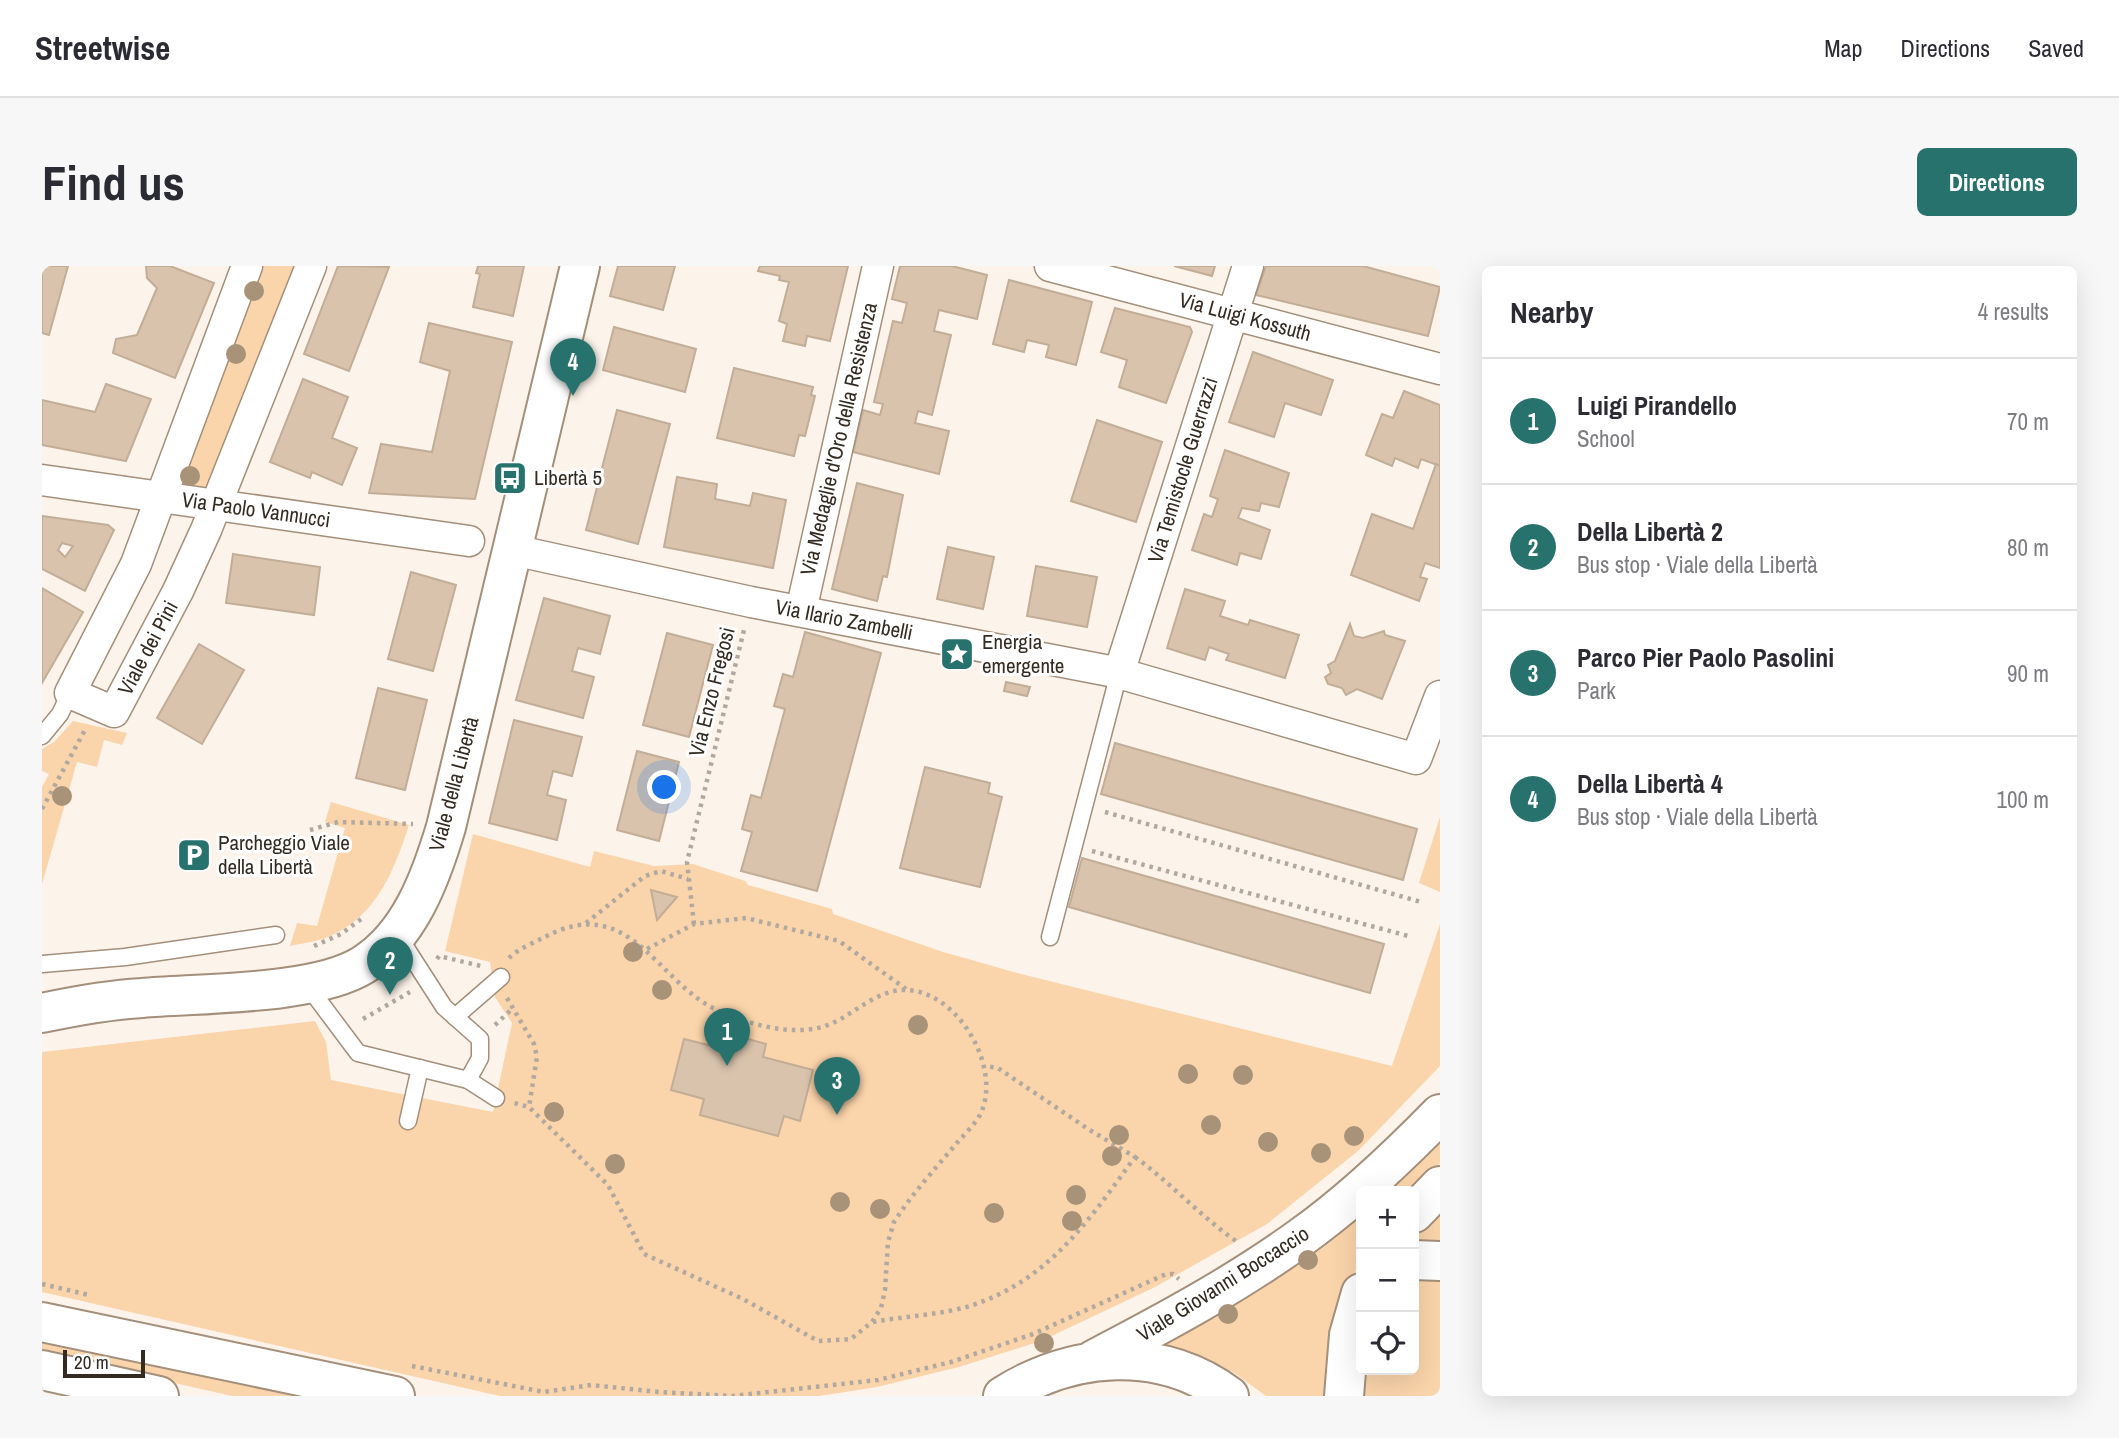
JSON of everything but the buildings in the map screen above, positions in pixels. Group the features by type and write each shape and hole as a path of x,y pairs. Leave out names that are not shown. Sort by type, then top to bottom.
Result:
{"main road":[{"name":"Viale della Libertà","path":"42,1013 103,1002 306,983 340,975 362,966 397,934 421,894 446,827 580,266"},
{"name":"Viale Giovanni Boccaccio","path":"1003,1396 1052,1371 1093,1360 1188,1309 1300,1238 1353,1195 1440,1114"},
{"path":"1419,1208 1440,1186"},
{"path":"1419,1260 1440,1261"},
{"path":"1344,1396 1349,1335 1356,1311"},
{"path":"42,1322 398,1380"},
{"name":"Viale Giovanni Boccaccio","path":"1093,1360 1128,1360 1168,1367 1207,1382 1229,1396"},
{"path":"42,1372 159,1396"}],"street":[{"path":"70,693 136,564 247,266"},
{"name":"Viale dei Pini","path":"70,693 114,712 178,591 216,505 311,266"},
{"name":"Via Medaglie d'Oro della Resistenza","path":"801,611 878,266"},
{"name":"Via Luigi Kossuth","path":"1050,266 1440,369"},
{"name":"Via Temistocle Guerrazzi","path":"1119,673 1248,266"},
{"name":"Via Paolo Vannucci","path":"42,480 470,541"},
{"name":"Via Ilario Zambelli","path":"513,550 751,601 1119,673 1416,759 1440,696"}],"lane":[{"path":"1050,937 1119,673"},
{"path":"42,736 60,714 70,693"},
{"path":"397,934 444,1007 480,1038 480,1058 468,1080"},
{"path":"42,964 125,957 276,935"},
{"path":"455,1017 500,973"},
{"path":"306,983 358,1052 468,1080 496,1098"},
{"path":"408,1121 421,1068"}],"path":[{"name":"Via Enzo Fregosi","path":"688,879 687,871 751,601"},
{"path":"1105,812 1421,902"},
{"path":"310,830 338,822 413,824"},
{"path":"1093,851 1412,937"},
{"path":"647,949 694,923 746,918 839,942 907,990 936,999 953,1013 975,1040 987,1085 979,1116 894,1222 888,1242 881,1308 872,1322 851,1339 818,1341 743,1298 644,1254 608,1185 527,1107 537,1057 534,1044 508,1002 500,973 513,954 557,930 586,923 645,876 661,871 688,879 694,923"},
{"path":"586,923 616,931 647,949 708,1006 768,1027 800,1030 823,1027 867,1001 907,990"},
{"path":"444,957 500,973"},
{"path":"363,1019 416,988"},
{"path":"984,1066 998,1068 1087,1129 1135,1157 1164,1178 1209,1222 1246,1248"},
{"path":"872,1322 971,1305 1027,1281 1082,1231 1135,1157"},
{"path":"398,1380 544,1392 592,1385 659,1392 732,1395 865,1381 951,1362 1032,1334 1166,1274 1186,1281"},
{"path":"42,1284 96,1297"}],"shaded area":[{"path":"254,266 304,266 216,490 174,484"},
{"path":"73,721 127,733 122,745 104,740 97,767 77,762 42,884 42,787 49,774 42,771 42,749 54,742"},
{"path":"331,802 409,825 397,859 381,891 359,918 328,937 290,946 297,923 317,926 345,828 325,822"},
{"path":"1440,817 1440,892 1419,883"},
{"path":"473,834 590,867 594,851 654,866 693,864 745,881 748,885 832,909 833,914 940,951 1021,974 1392,1066 1440,924 1440,1066 1358,1151 1267,1224 1155,1287 1041,1341 959,1367 877,1387 819,1396 500,1396 42,1292 42,1052 315,1021 326,1042 331,1080 493,1112 512,1023 495,997 490,962 445,951"},
{"path":"1440,1134 1440,1163 1418,1186 1385,1186"},
{"path":"1440,1207 1440,1249 1419,1247 1419,1230"},
{"path":"1356,1212 1356,1270 1341,1308 1330,1396 1266,1396 1236,1374 1211,1361 1171,1350 1158,1340"},
{"path":"1419,1270 1440,1271 1440,1396 1357,1396 1360,1375 1419,1375"},
{"path":"42,1340 293,1396 232,1396 42,1353"}],"place":[{"name":"Della Libertà 4","path":"573,396"},
{"name":"Libertà 5","path":"510,478"},
{"name":"Energia emergente","path":"957,654"},
{"name":"Parcheggio Viale della Libertà","path":"194,855"},
{"name":"Della Libertà 2","path":"390,995"},
{"name":"Luigi Pirandello","path":"727,1066"},
{"name":"Parco Pier Paolo Pasolini","path":"837,1115"}]}
